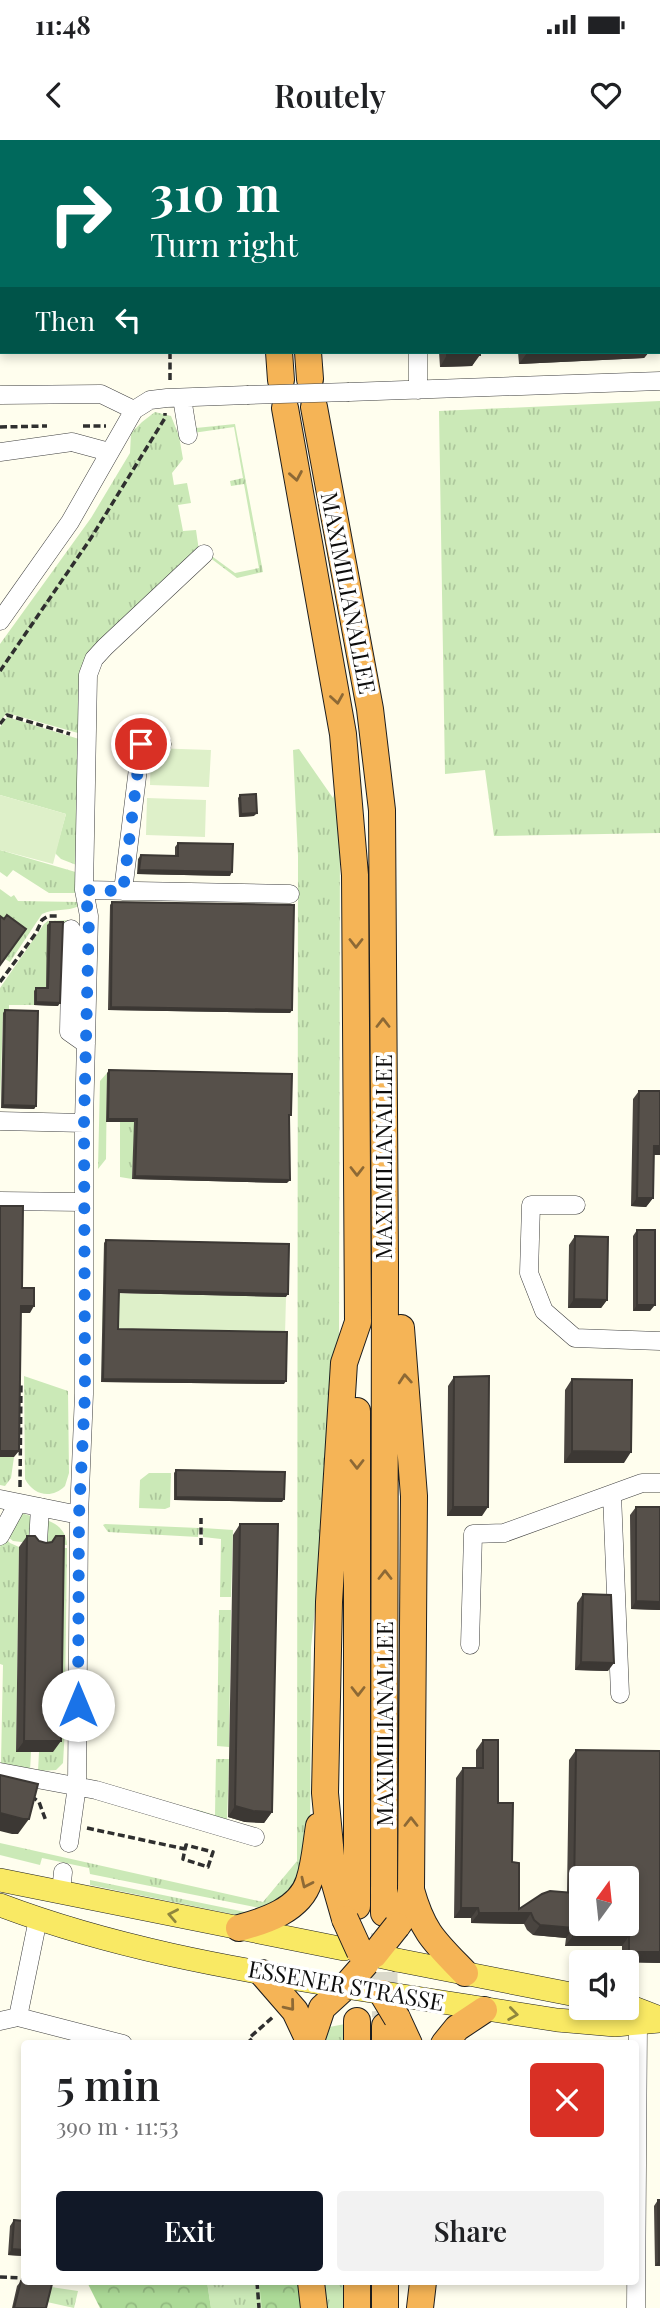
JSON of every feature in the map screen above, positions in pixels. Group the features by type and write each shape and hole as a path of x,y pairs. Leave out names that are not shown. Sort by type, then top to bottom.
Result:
{"highway":[{"path":"279,354 281,380"},
{"path":"308,354 310,379"},
{"name":"MAXIMILIANALLEE","path":"314,407 370,709 382,810 391,1920"},
{"name":"MAXIMILIANALLEE","path":"285,408 343,734 355,875 358,1322 351,1912"},
{"path":"311,2040 322,2008 345,1987 391,1920 406,1913 411,1890 414,1496 400,1298 385,1262"},
{"path":"358,1322 344,1363 340,1418 329,1602 325,1793 333,1877 351,1912 389,2015 406,2040"},
{"path":"239,1928 278,1915 293,1904 309,1883 325,1793"},
{"path":"411,1890 419,1919 432,1939 465,1973"},
{"path":"262,1973 303,2024 309,2040"},
{"path":"447,2040 457,2028 484,2010"},
{"path":"311,2285 314,2308"},
{"path":"357,2285 357,2308"},
{"path":"385,2285 385,2308"},
{"path":"420,2308 423,2285"}],"main road":[{"name":"ESSENER STRASSE","path":"0,1880 62,1882 239,1928 368,1956 569,1994"},
{"name":"ESSENER STRASSE","path":"0,1905 119,1943 262,1973 345,1987 389,2015 484,2010 615,2025 646,2017"}],"street":[{"path":"418,354 418,390"},
{"path":"1,617 70,522 134,410 149,400 660,381"},
{"path":"0,396 101,394 134,410"},
{"path":"174,398 188,435"},
{"path":"0,452 72,442 110,452"},
{"path":"69,1843 77,1786 79,1515 85,1394 83,1202 89,916 84,890 88,675 94,659 204,554"},
{"path":"123,891 141,744 162,744"},
{"path":"84,890 290,894"},
{"path":"71,929 69,1032 86,1044"},
{"path":"0,1121 84,1123"},
{"path":"0,1201 83,1202"},
{"path":"576,1205 531,1205 528,1273 544,1311 575,1338 660,1341"},
{"path":"470,1645 472,1534 504,1533 642,1483 660,1483"},
{"path":"612,1494 620,1694"},
{"path":"0,1499 79,1515"},
{"path":"0,1535 18,1503"},
{"path":"38,1543 40,1507"},
{"path":"0,1772 96,1790 255,1837"},
{"path":"18,2017 38,1919"},
{"path":"0,2021 18,2017 107,2040"},
{"path":"639,2172 646,2017"},
{"path":"636,2285 636,2308"}],"path":[{"path":"0,671 91,538 165,418 174,398 170,354"},
{"path":"0,724 7,715 86,738"},
{"path":"0,982 36,933 42,920 48,916 89,916"},
{"path":"18,1503 21,1481 20,1384"},
{"path":"201,1518 201,1545"},
{"path":"24,1792 39,1802 46,1821"},
{"path":"94,1829 185,1849"},
{"path":"186,1845 213,1852 208,1867 183,1859 185,1849 186,1845"},
{"path":"251,2040 249,2038 289,2004"},
{"path":"0,2277 21,2278"},
{"path":"257,2285 259,2308"}],"green space":[{"path":"660,401 660,833 494,836 485,770 445,774 439,411"},
{"path":"155,412 171,416 179,436 183,459 172,473 174,485 187,483 191,503 178,505 183,531 196,530 199,551 101,644 78,733 7,713 0,721 0,644 91,518 130,453 131,433"},
{"path":"235,424 263,572 237,578 209,557 235,573 259,568 244,484 231,486 230,481 243,478 234,427 193,433 196,428"},
{"path":"7,717 79,739 79,866 61,859 55,853 66,814 0,795 0,727"},
{"path":"151,748 211,750 209,787 150,785"},
{"path":"299,749 333,798 337,783 340,819 339,1346 329,1477 311,1647 310,1858 308,1870 270,1910 90,1874 89,1868 42,1858 40,1865 0,1855 0,1843 263,1902 297,1861 298,856 293,750"},
{"path":"0,795 66,814 53,864 0,850"},
{"path":"147,798 206,800 205,837 146,835"},
{"path":"0,850 79,873 79,893 49,893 13,870 7,877 0,872"},
{"path":"0,889 11,897 14,895 18,901 79,902 79,906 42,914 10,962 5,959 18,940 0,927"},
{"path":"72,920 79,925 61,992 34,991 34,1005 9,1005 9,1013 3,1014 0,1106 0,988 44,924 48,921"},
{"path":"107,1073 106,1159 98,1169 100,1081"},
{"path":"289,1118 134,1138 132,1179 120,1177 120,1122"},
{"path":"103,1293 286,1297 285,1335 102,1331"},
{"path":"24,1376 68,1391 69,1473 65,1486 55,1493 38,1492 25,1479"},
{"path":"0,1457 14,1457 11,1478 5,1486 0,1485"},
{"path":"149,1473 171,1473 170,1507 139,1508 140,1480"},
{"path":"21,1513 31,1516 30,1543 13,1541 6,1535"},
{"path":"46,1520 61,1529 67,1545 45,1544"},
{"path":"103,1525 199,1528 198,1537 108,1532"},
{"path":"203,1528 233,1530 231,1597 220,1597 221,1539 203,1537"},
{"path":"5,1538 19,1547 16,1751 31,1752 30,1771 1,1763 3,1665 0,1664 0,1547"},
{"path":"56,1548 67,1548 65,1697 54,1697"},
{"path":"219,1610 231,1610 229,1747 217,1746"},
{"path":"54,1710 66,1711 63,1763 56,1770 38,1771 39,1752 53,1751"},
{"path":"216,1759 229,1759 227,1821 194,1812 195,1809 215,1815"},
{"path":"90,1880 255,1914 237,1915 90,1885"},
{"path":"345,2024 345,2040 322,2040 324,2028"},
{"path":"88,2285 207,2285 211,2308 100,2308"},
{"path":"207,2285 262,2285 264,2308 211,2308"},
{"path":"259,2285 303,2285 303,2308 262,2308"},
{"path":"324,2285 345,2285 346,2308 327,2308"},
{"path":"51,2287 78,2291 74,2308 47,2302"}],"building":[{"path":"447,354 480,354 480,355"},
{"path":"256,794 257,813 241,814 240,795"},
{"path":"178,843 233,844 232,872 139,870 141,855 178,856"},
{"path":"112,902 294,905 292,1010 111,1007"},
{"path":"7,915 26,929 0,965 0,916 4,919"},
{"path":"50,922 63,922 60,1003 36,1002 36,988 48,988"},
{"path":"5,1010 38,1011 36,1106 3,1105"},
{"path":"109,1070 292,1074 289,1115 290,1180 135,1176 137,1119 108,1119"},
{"path":"639,1091 660,1091 660,1146 654,1146 653,1198 637,1198"},
{"path":"0,1206 23,1206 22,1288 34,1288 34,1306 21,1306 19,1451 0,1451"},
{"path":"637,1230 655,1230 655,1305 637,1305"},
{"path":"575,1236 608,1237 607,1300 574,1299"},
{"path":"106,1240 289,1244 288,1294 119,1290 118,1329 287,1332 286,1381 103,1379"},
{"path":"489,1376 488,1507 453,1507 454,1377"},
{"path":"572,1379 632,1380 631,1452 572,1451"},
{"path":"176,1470 285,1472 284,1499 176,1497"},
{"path":"636,1507 660,1507 660,1602 636,1601"},
{"path":"240,1524 278,1524 272,1812 235,1806"},
{"path":"27,1536 35,1536 46,1543 52,1542 56,1536 64,1536 61,1741 24,1741"},
{"path":"583,1594 611,1595 614,1663 581,1662"},
{"path":"483,1740 498,1740 498,1803 513,1803 512,1862 519,1863 519,1909 550,1891 569,1893 569,1928 540,1925 531,1913 479,1913 478,1908 461,1908 463,1768 483,1768"},
{"path":"576,1750 660,1751 660,1952 629,1950 629,1936 639,1936 639,1866 574,1866"},
{"path":"0,1775 38,1784 29,1819 0,1813"},
{"path":"660,2200 660,2260 659,2260"},
{"path":"14,2220 21,2221 21,2250 12,2249"},
{"path":"21,2281 21,2285 52,2285 46,2308 14,2308"}],"tunnel":[{"path":"384,1933 385,2017"}],"route":[{"path":"78,1705 79,1515 85,1394 83,1202 89,916 84,890 123,891 141,744"}]}
